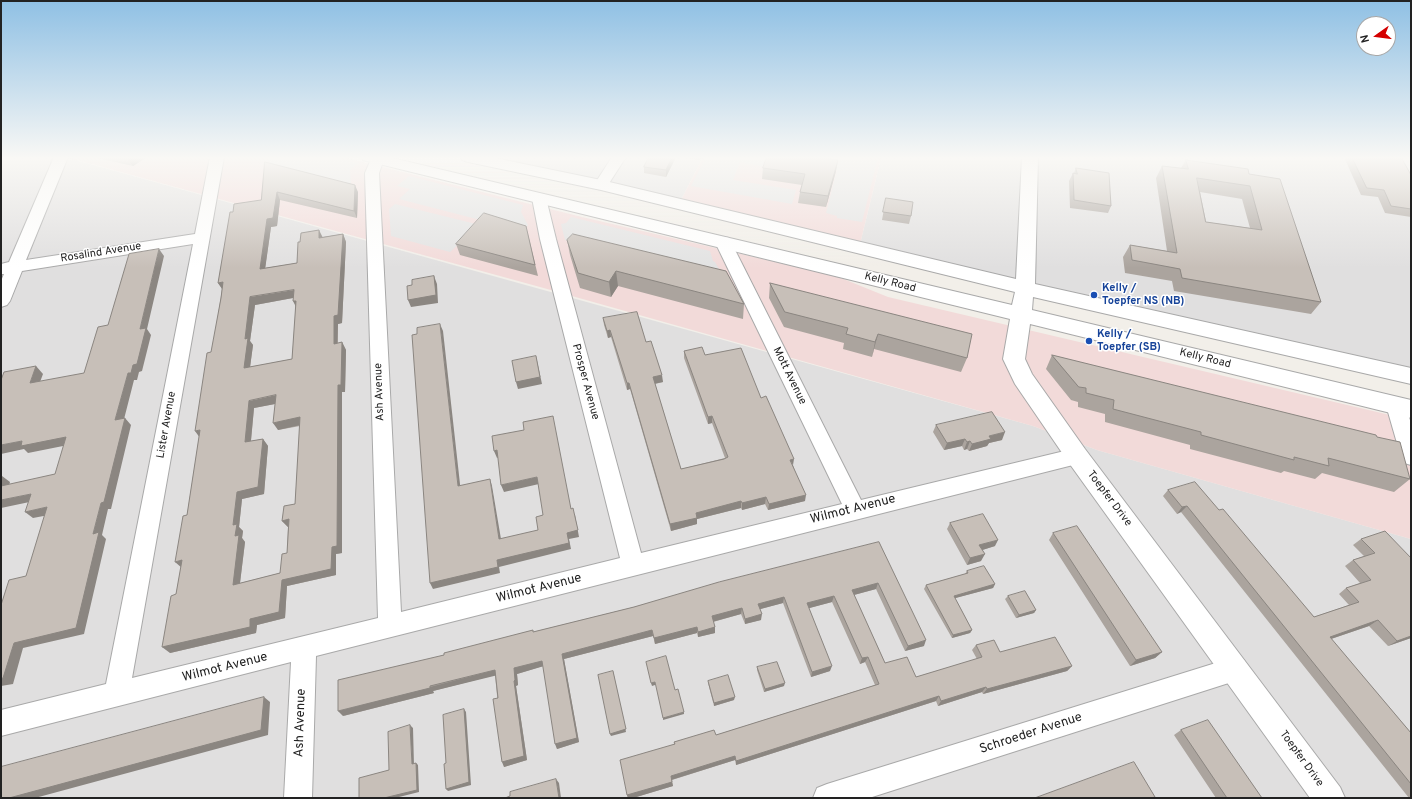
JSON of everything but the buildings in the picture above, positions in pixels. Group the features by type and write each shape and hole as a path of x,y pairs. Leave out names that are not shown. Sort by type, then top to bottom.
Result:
{"street":[{"path":"1,301 8,268 43,194"},
{"name":"Lister Avenue","path":"117,694 210,194"},
{"name":"Ash Avenue","path":"373,194 390,626"},
{"name":"Kelly Road","path":"524,194 1404,407"},
{"path":"639,194 1025,288 1411,376"},
{"name":"Toepfer Drive","path":"1029,194 1025,288 1014,359 1023,378 1077,456 1329,798"},
{"name":"Prosper Avenue","path":"539,198 550,246 633,566"},
{"name":"Rosalind Avenue","path":"8,268 201,238"},
{"path":"729,244 752,241 815,256 824,252 829,241"},
{"name":"Mott Avenue","path":"729,244 855,510"},
{"path":"1388,370 1404,407 1411,457"},
{"name":"Wilmot Avenue","path":"1,723 1077,456"},
{"name":"Ash Avenue","path":"298,798 304,648"},
{"name":"Schroeder Avenue","path":"827,798 1235,669"}],"shaded area":[{"path":"1,194 199,194 1033,426 1097,450 1411,539 1411,798 1,798"},
{"path":"202,194 492,194 836,276 888,297 1411,420 1411,539 1097,450 1033,426 540,287"},
{"path":"404,194 481,194 523,205 521,212 528,225 523,231 399,199"},
{"path":"646,194 684,194 680,202"},
{"path":"684,194 872,194 860,244 680,202"},
{"path":"737,194 795,194 792,204"},
{"path":"831,194 869,194 862,222 837,218 837,216 826,213"},
{"path":"872,194 1411,194 1411,371 860,244"},
{"path":"395,204 480,225 450,252 391,236 389,209"},
{"path":"571,217 710,251 713,261 722,274 716,279 565,240 561,224 566,223"}],"place":[{"name":"Kelly / Toepfer NS (NB)","path":"1094,295"},
{"name":"Kelly / Toepfer (SB)","path":"1089,341"}]}
